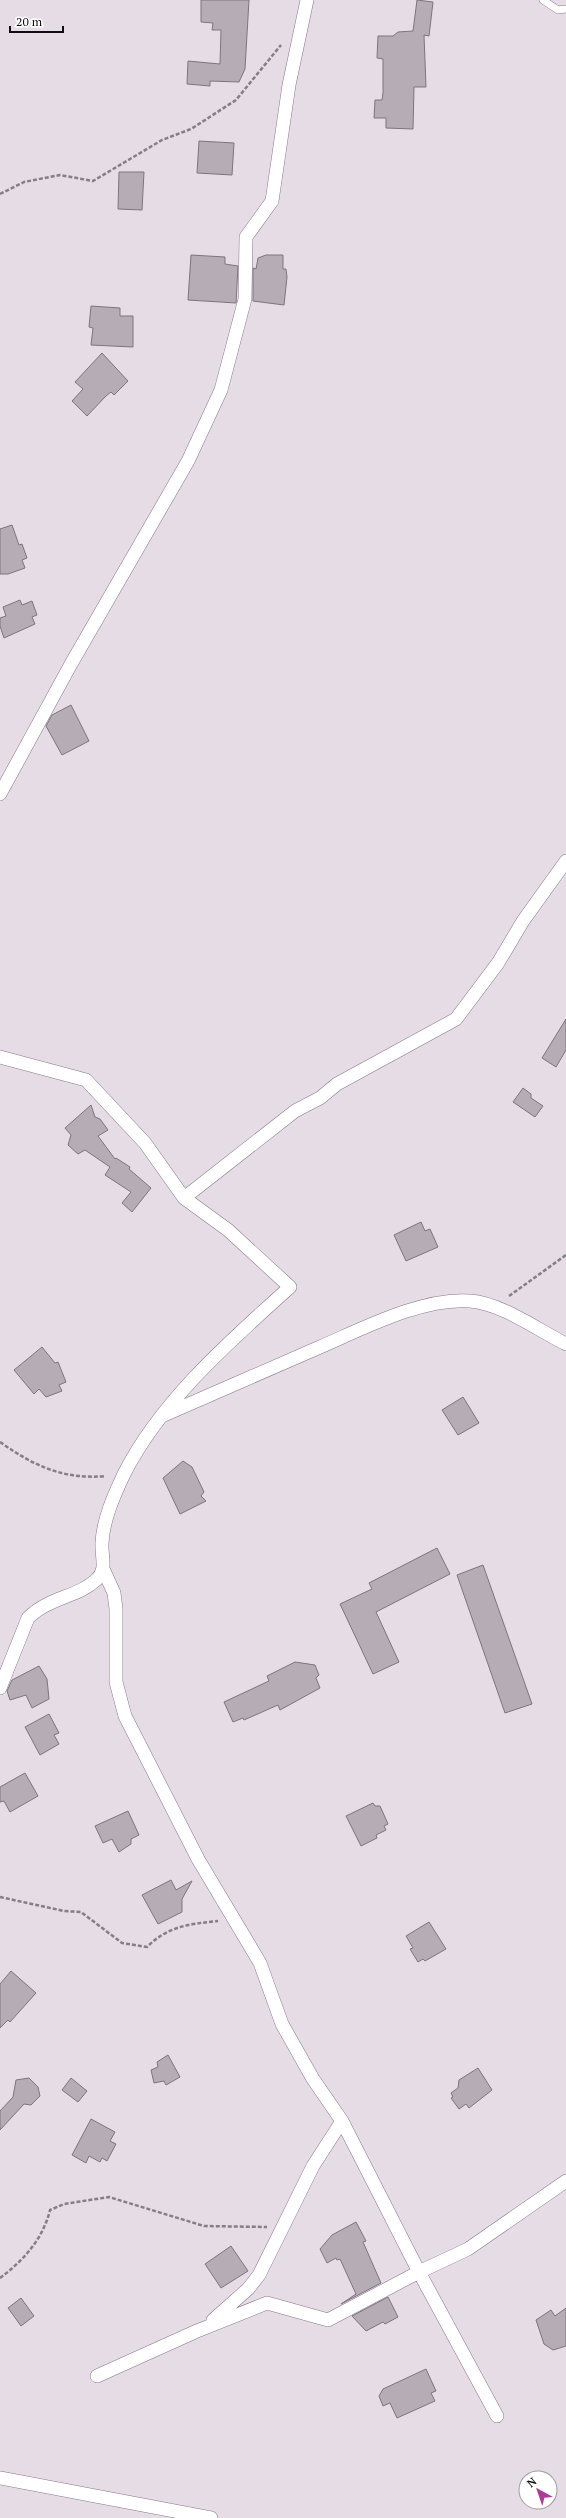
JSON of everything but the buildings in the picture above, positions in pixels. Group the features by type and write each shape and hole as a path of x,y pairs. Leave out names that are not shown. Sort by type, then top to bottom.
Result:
{"street":[{"path":"0,794 71,664 188,461 221,390 245,300 246,237 272,201 289,85 307,0"},
{"path":"184,1198 295,1111 320,1098 337,1084 456,1018 498,963 523,920 566,861"},
{"path":"0,1057 86,1080 145,1143 184,1198 228,1230 290,1287 244,1328 161,1417 124,1474 104,1526 102,1545 104,1571 114,1593 116,1609 116,1682 125,1716 198,1859 260,1963 282,2024 313,2079 342,2121 419,2272 497,2416"},
{"path":"161,1417 360,1330 407,1312 454,1301 471,1301 494,1307 566,1344"},
{"path":"0,1688 28,1618 36,1609 56,1598 96,1580 104,1571"},
{"path":"197,2331 217,2317 248,2289 268,2260 313,2166 342,2121"},
{"path":"97,2376 197,2331 267,2303 328,2320 419,2272 468,2249 566,2180"},
{"path":"0,2478 211,2518"}],"lane":[{"path":"543,0 558,10 566,9"}],"path":[{"path":"0,194 24,182 60,175 93,181 162,140 191,129 236,100 284,42"},
{"path":"494,1307 566,1255"},
{"path":"0,1442 32,1462 57,1472 84,1478 124,1474"},
{"path":"0,1897 64,1911 81,1912 122,1943 147,1947 160,1934 175,1928 234,1919"},
{"path":"0,2278 26,2254 37,2240 46,2224 50,2210 64,2204 109,2197 204,2226 284,2228"}]}
